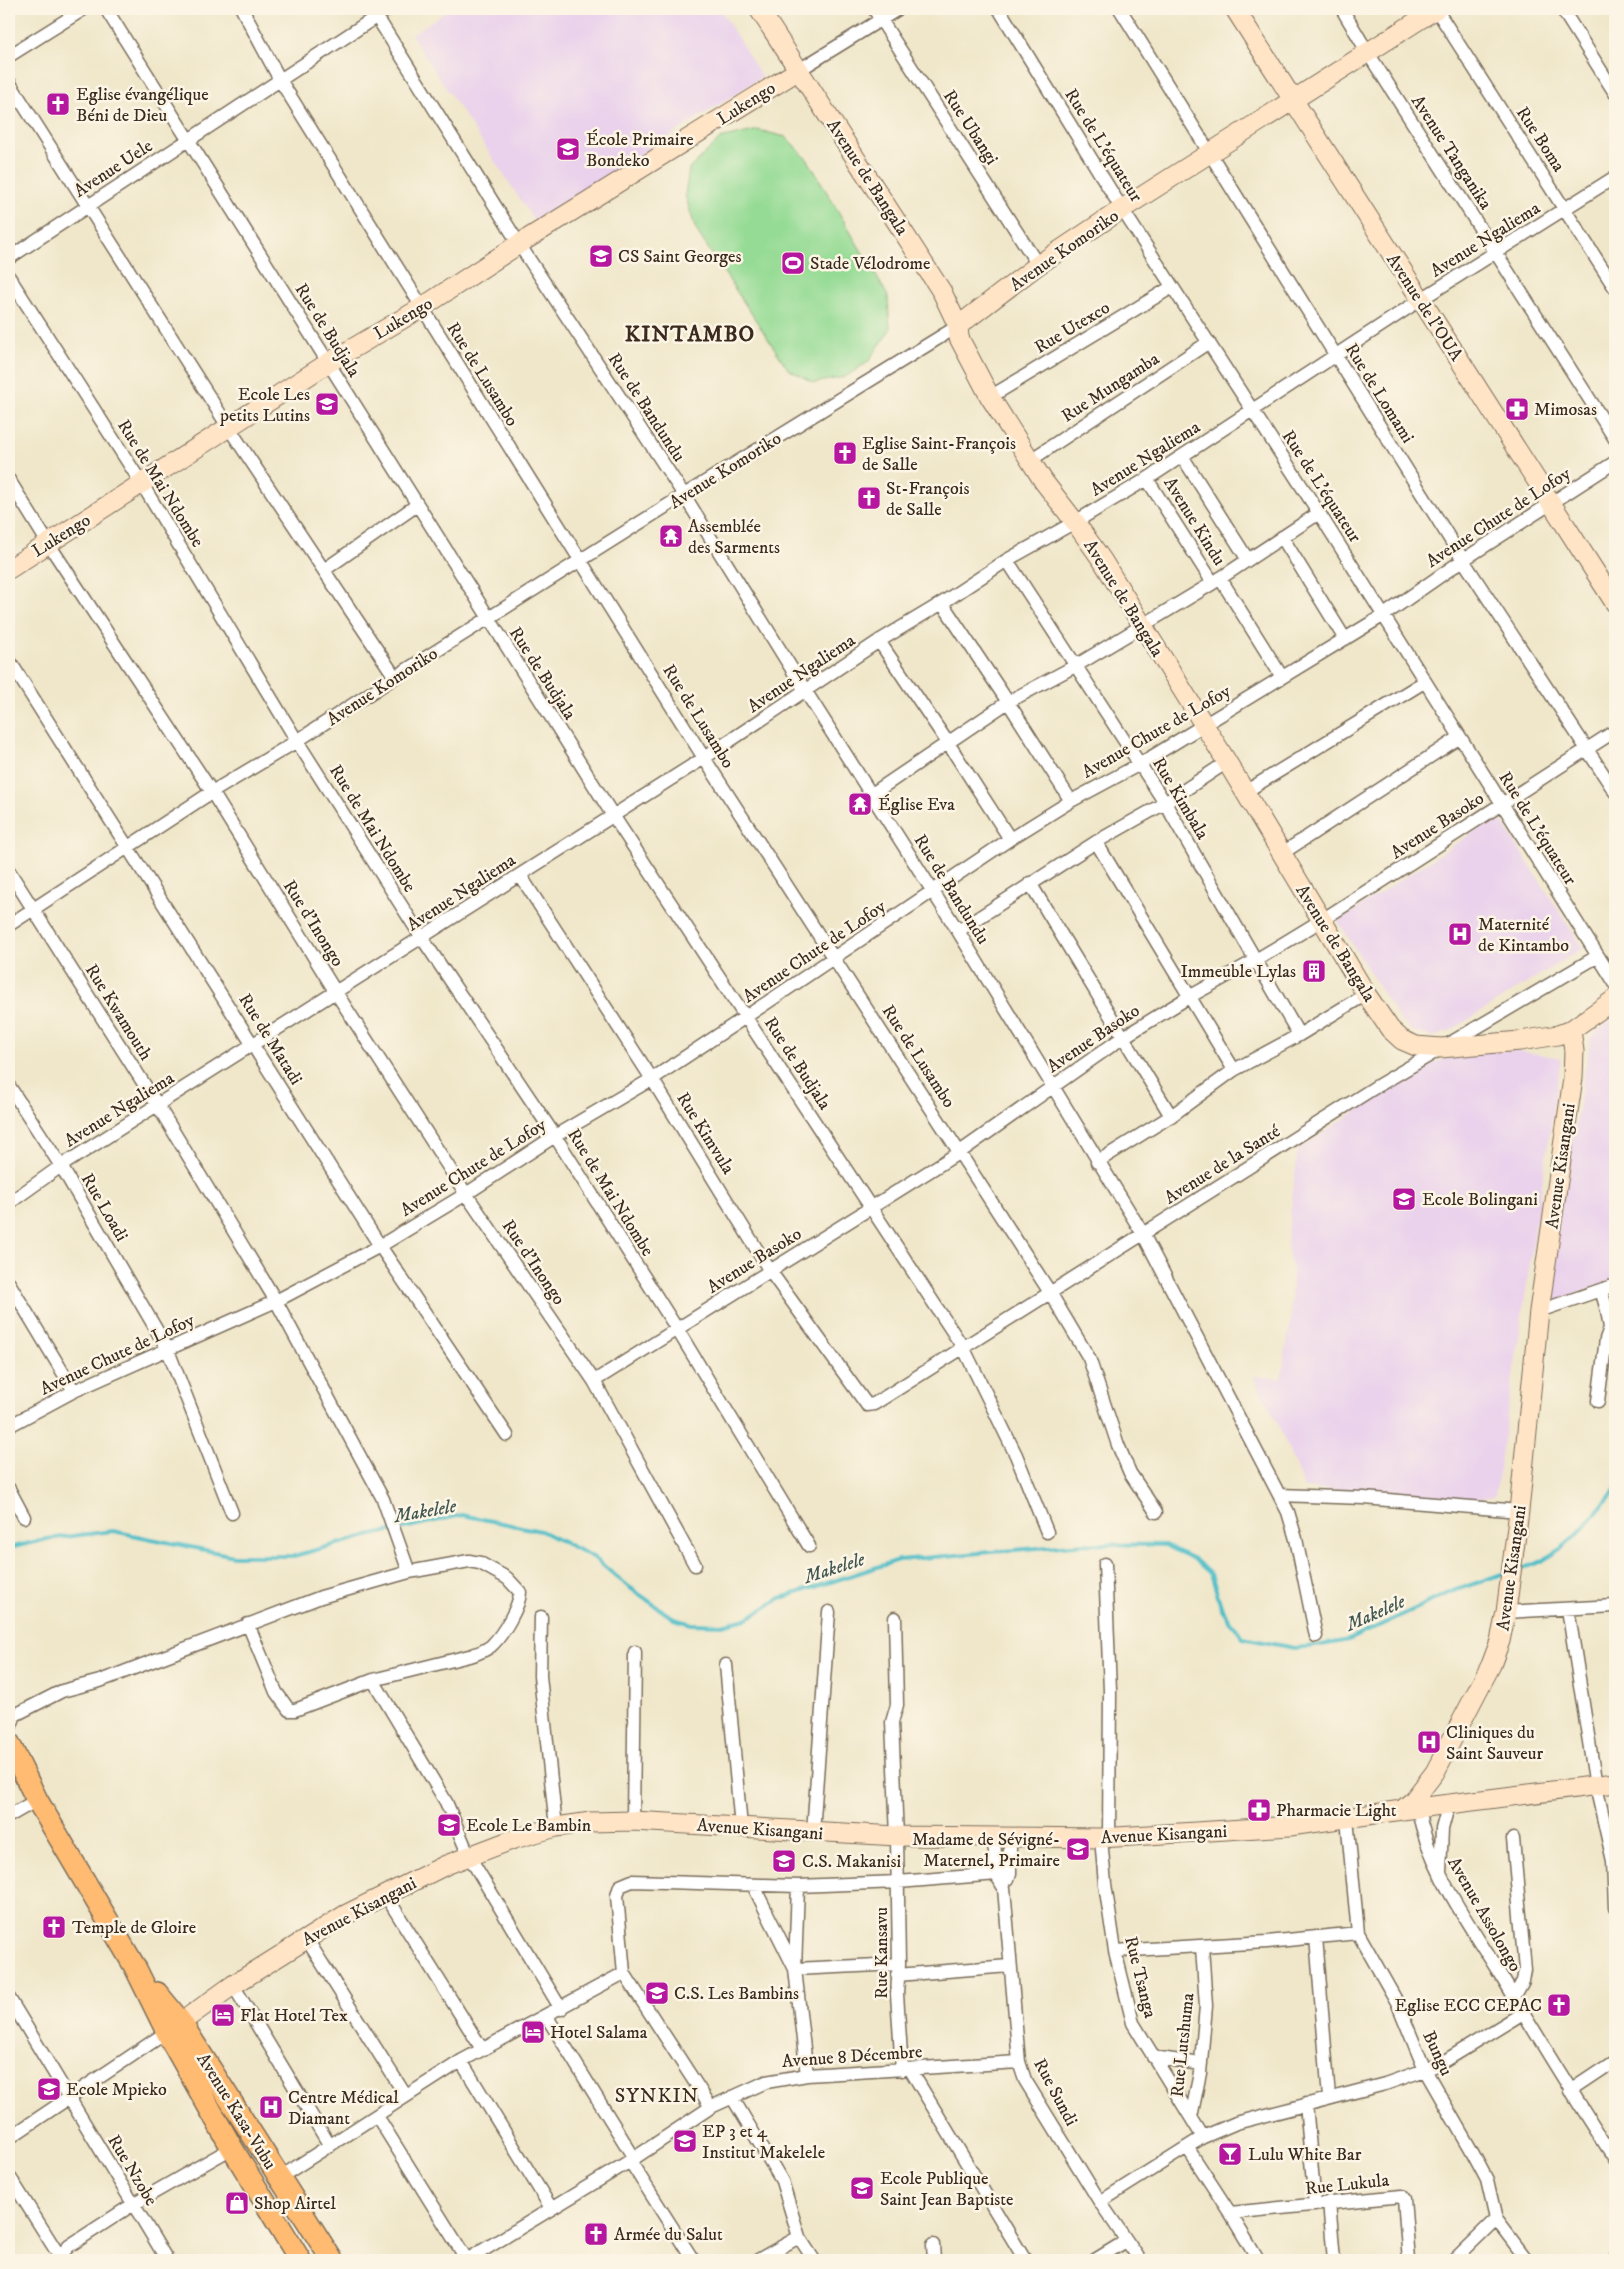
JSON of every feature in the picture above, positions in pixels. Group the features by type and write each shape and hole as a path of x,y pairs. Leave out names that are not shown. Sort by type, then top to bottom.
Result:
{"main road":[{"name":"Avenue Kasa-Vubu","path":"9,1743 37,1800 135,1967 174,2027 279,2178 332,2260"},
{"name":"Avenue Kasa-Vubu","path":"174,2027 232,2148 300,2260"}],"street":[{"path":"9,56 84,9"},
{"name":"Rue de Budjala","path":"106,9 612,814 747,1016 964,1349 1016,1456 1047,1532"},
{"name":"Rue de Lusambo","path":"242,9 280,80 704,758 1051,1294 1089,1358 1118,1445 1130,1473 1156,1512"},
{"name":"Avenue Uele","path":"9,258 280,80 374,12 388,9"},
{"name":"Avenue de Bangala","path":"759,9 942,292 958,326 959,338 990,397 1029,460 1054,497 1076,522 1142,625 1227,762 1366,994 1390,1029 1402,1040 1416,1046 1441,1048 1539,1038 1571,1030"},
{"name":"Rue Ubangi","path":"874,9 1038,265"},
{"path":"799,70 898,9"},
{"name":"Rue de L'équateur","path":"999,9 1122,209 1384,615 1424,682 1615,983"},
{"name":"Rue de Lomami","path":"1120,9 1463,560 1615,792"},
{"name":"Avenue de l’OUA","path":"1236,9 1615,604"},
{"name":"Avenue Tanganika","path":"1342,9 1368,53 1615,439"},
{"name":"Avenue Komoriko","path":"9,925 212,792 297,741 684,495 958,326 1038,265 1122,209 1212,154 1292,98 1368,53 1436,9"},
{"name":"Rue Boma","path":"1436,9 1615,288"},
{"path":"1562,9 1615,93"},
{"name":"Rue de Bandundu","path":"374,12 519,244 684,495 806,692 934,892 1097,1162 1143,1234 1288,1512 1296,1539 1316,1636"},
{"name":"Lukengo","path":"9,569 328,363 421,308 519,244 799,70"},
{"path":"9,82 229,428 395,677"},
{"name":"Avenue Ngaliema","path":"9,1203 61,1166 158,1106 335,991 422,938 612,814 704,758 806,692 879,641 942,603 1007,560 1076,522 1182,456 1420,300 1615,177"},
{"name":"Rue de Mai Ndombe","path":"9,277 142,484 297,741 422,938 555,1136 677,1329 809,1546"},
{"name":"Rue Utexco","path":"990,397 1172,287"},
{"name":"Rue Mungamba","path":"1029,460 1209,342"},
{"path":"1182,456 1248,560"},
{"name":"Avenue Chute de Lofoy","path":"9,1426 74,1391 276,1301 380,1246 466,1194 555,1136 652,1079 934,892 1010,839 1071,801 1140,764 1384,615 1463,560 1615,462"},
{"name":"Avenue Kindu","path":"1147,478 1282,677"},
{"name":"Rue d'Inongo","path":"9,480 48,543 212,792 335,991 466,1194 594,1381 695,1565"},
{"path":"324,570 417,505"},
{"path":"872,794 1008,702 1077,665 1216,581 1318,512"},
{"path":"1282,537 1345,638"},
{"name":"Rue Kimbala","path":"1007,560 1165,803 1299,1034"},
{"path":"942,603 1071,801"},
{"path":"879,641 1010,839"},
{"name":"Rue de Matadi","path":"9,660 127,849 254,1044 380,1246 507,1435"},
{"path":"1245,792 1424,682"},
{"name":"Avenue Basoko","path":"594,1381 960,1152 1122,1038 1189,996 1256,960 1322,920 1615,731"},
{"path":"1281,854 1460,738"},
{"path":"958,931 1096,842 1165,803 1227,762"},
{"path":"1096,842 1234,1070"},
{"name":"Rue Kwamouth","path":"9,871 158,1106 276,1301 383,1499 409,1572"},
{"name":"Rue Kimvula","path":"520,875 652,1079 770,1271 867,1405"},
{"path":"1030,884 1171,1116"},
{"name":"Avenue de la Santé","path":"867,1405 874,1404 964,1349 1143,1234 1441,1048 1598,956"},
{"path":"1097,1162 1171,1116 1234,1070 1366,994"},
{"path":"1571,1030 1615,999"},
{"name":"Avenue Kisangani","path":"174,2027 233,1985 306,1938 385,1894 469,1856 514,1839 556,1827 591,1822 633,1821 897,1836 1105,1837 1290,1826 1410,1809 1413,1801 1426,1787 1491,1665 1500,1641 1506,1612 1520,1510 1539,1311 1573,1078 1574,1051 1571,1030"},
{"name":"Rue Loadi","path":"9,1086 61,1166 167,1348 232,1513"},
{"path":"9,1283 74,1391"},
{"path":"1539,1311 1615,1285"},
{"path":"1598,1401 1606,1339 1610,1328 1601,1290"},
{"path":"9,1489 24,1516"},
{"path":"1279,1495 1364,1498 1520,1510"},
{"path":"9,1730 15,1715 62,1691 108,1678 248,1624 321,1598 409,1572 469,1561 480,1563 507,1578 517,1587 520,1597 513,1614 494,1644 485,1650 373,1680 295,1710 288,1710 276,1692 248,1624"},
{"name":"Rue Tsanga","path":"1105,1564 1110,1691 1105,1884 1115,1952 1132,2023 1203,2137"},
{"path":"1506,1612 1615,1606"},
{"path":"1568,1609 1596,1786 1614,1861 1615,1907"},
{"path":"813,1832 829,1612"},
{"path":"541,1617 540,1676 556,1827"},
{"name":"Rue Kansavu","path":"895,1618 897,1705 892,1722 897,1836 898,1970 906,2070 1025,2260"},
{"path":"633,1821 635,1652"},
{"path":"726,1665 741,1827"},
{"path":"373,1680 446,1802 469,1856 561,2009"},
{"path":"1410,1809 1615,1783"},
{"path":"9,1816 37,1800"},
{"path":"1440,1874 1442,1829 1448,1803"},
{"name":"Avenue Assolongo","path":"1410,1809 1440,1874 1522,2013 1615,2159"},
{"name":"Bungu","path":"1347,1819 1358,1933 1399,2006 1425,2070 1486,2180 1496,2219 1527,2260"},
{"name":"Rue Sundi","path":"1002,1836 1010,1873 1004,1888 1009,1966 1019,2062 1035,2099 1100,2202 1140,2260"},
{"name":"Rue Sundi","path":"1002,1836 996,1874 1004,1888"},
{"path":"1513,1839 1525,1970 1514,1997"},
{"path":"711,2107 624,1973 617,1896 620,1886 632,1882 798,1886 898,1882 1010,1873"},
{"path":"753,1885 795,1970"},
{"path":"798,1886 795,1970 807,2075"},
{"path":"385,1894 482,2049"},
{"path":"1115,1952 1202,1947 1358,1933"},
{"path":"1316,1937 1329,2098"},
{"path":"306,1938 406,2096"},
{"name":"Rue Lutshuma","path":"1191,2117 1201,2064 1206,2006 1202,1947"},
{"path":"795,1970 898,1970 1009,1966"},
{"path":"279,2178 461,2061 547,2017 624,1973"},
{"path":"233,1985 330,2146"},
{"name":"Rue Nzobe","path":"9,1998 132,2205 167,2260"},
{"path":"1100,2202 1203,2137 1236,2123 1385,2084 1425,2070 1443,2062 1522,2013"},
{"path":"547,2017 632,2159 688,2259"},
{"path":"9,2138 174,2027"},
{"path":"1153,2057 1201,2064"},
{"path":"461,2061 551,2208"},
{"path":"1570,2091 1615,2061"},
{"name":"Avenue 8 Décembre","path":"467,2260 632,2159 711,2107 766,2082 807,2075 1019,2062"},
{"path":"732,2097 782,2181 799,2237 814,2260"},
{"path":"1306,2104 1315,2205"},
{"path":"376,2116 467,2260"},
{"path":"1186,2147 1230,2213 1258,2260"},
{"path":"60,2259 64,2249 132,2205 232,2148"},
{"path":"9,2176 60,2259"},
{"name":"Rue Lukula","path":"1230,2213 1402,2196 1404,2199 1408,2260"},
{"path":"1329,2202 1334,2260"},
{"path":"1454,2260 1496,2219"},
{"path":"758,2260 799,2237"},
{"path":"1095,2260 1126,2241"},
{"path":"933,2245 934,2260"}],"shaded area":[{"name":"École Primaire Bondeko","path":"450,9 720,9 762,77 535,222 411,35"},
{"name":"Maternité de Kintambo","path":"1498,816 1583,948 1450,1031 1432,1037 1412,1031 1397,1016 1338,921"},
{"path":"1615,1015 1615,1279 1544,1306 1591,1036"},
{"path":"1472,1051 1517,1051 1561,1058 1495,1496 1473,1500 1304,1488 1278,1424 1253,1376 1281,1379 1291,1319 1292,1270 1287,1243 1298,1149 1427,1065"}],"green space":[{"name":"Stade Vélodrome","path":"758,130 786,137 808,160 888,296 890,330 868,362 845,377 814,383 788,369 696,230 685,195 689,169 720,139"}],"waterway":[{"name":"Makelele","path":"1517,1570 1533,1565 1560,1549 1584,1528 1615,1490"},
{"name":"Makelele","path":"9,1548 47,1539 113,1531 234,1556 294,1556 359,1538 462,1515 541,1531 593,1557 629,1587 674,1619 692,1624 722,1625 746,1619 781,1598 899,1560 1084,1544 1165,1545 1194,1559 1211,1574 1222,1609 1243,1638 1294,1648 1349,1640 1453,1591 1505,1573"}],"place":[{"name":"Eglise évangélique Béni de Dieu","path":"58,104"},
{"name":"École Primaire Bondeko","path":"568,149"},
{"name":"CS Saint Georges","path":"601,256"},
{"name":"Stade Vélodrome","path":"793,263"},
{"name":"Ecole Les petits Lutins","path":"327,404"},
{"name":"Mimosas","path":"1517,409"},
{"name":"Eglise Saint-François de Salle","path":"845,453"},
{"name":"St-François de Salle","path":"869,498"},
{"name":"Assemblée des Sarments","path":"671,536"},
{"name":"Église Eva","path":"860,804"},
{"name":"Maternité de Kintambo","path":"1460,934"},
{"name":"Immeuble Lylas","path":"1314,971"},
{"name":"Ecole Bolingani","path":"1404,1199"},
{"name":"Cliniques du Saint Sauveur","path":"1429,1742"},
{"name":"Pharmacie Light","path":"1259,1810"},
{"name":"Ecole Le Bambin","path":"449,1825"},
{"name":"Madame de Sévigné- Maternel, Primaire","path":"1078,1849"},
{"name":"C.S. Makanisi","path":"784,1861"},
{"name":"Temple de Gloire","path":"54,1927"},
{"name":"C.S. Les Bambins","path":"657,1993"},
{"name":"Eglise ECC CEPAC","path":"1559,2005"},
{"name":"Flat Hotel Tex","path":"223,2015"},
{"name":"Hotel Salama","path":"533,2032"},
{"name":"Ecole Mpieko","path":"49,2089"},
{"name":"Centre Médical Diamant","path":"271,2107"},
{"name":"EP 3 et 4 Institut Makelele","path":"685,2141"},
{"name":"Lulu White Bar","path":"1230,2154"},
{"name":"Ecole Publique Saint Jean Baptiste","path":"862,2188"},
{"name":"Shop Airtel","path":"237,2203"},
{"name":"Armée du Salut","path":"596,2234"}],"district":[{"name":"KINTAMBO","path":"690,333"},
{"name":"SYNKIN","path":"657,2095"}]}
